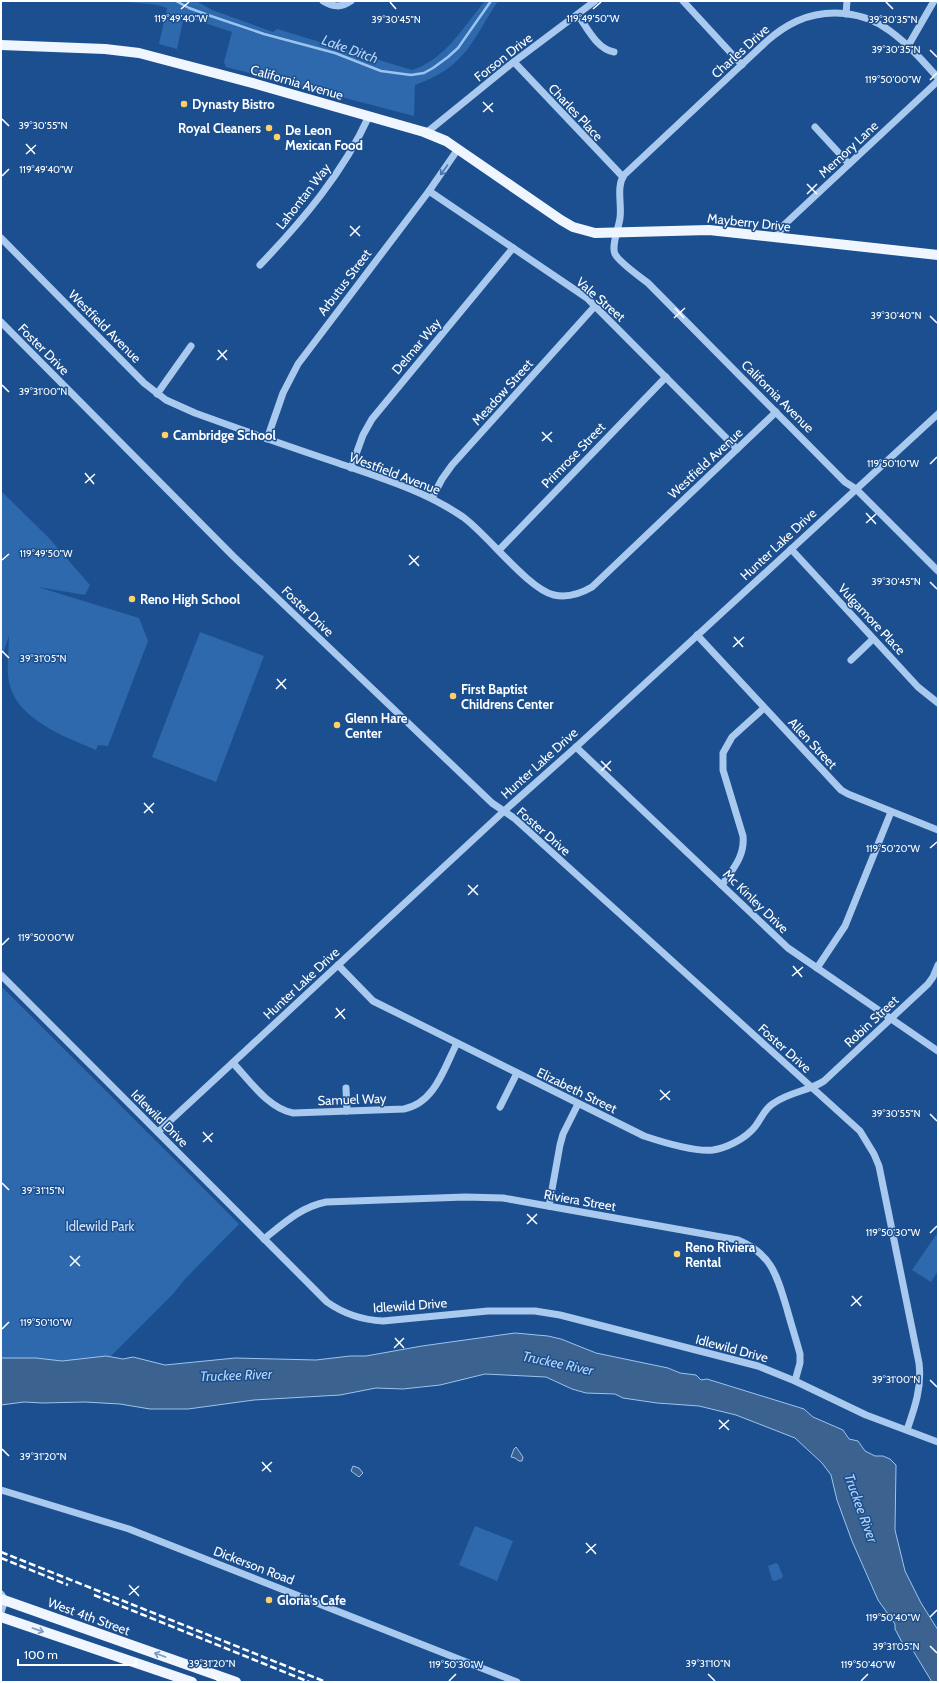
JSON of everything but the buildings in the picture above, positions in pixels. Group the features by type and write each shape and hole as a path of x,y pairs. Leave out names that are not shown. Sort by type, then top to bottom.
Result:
{"main road":[{"name":"California Avenue","path":"1,44 105,49 139,53 426,133 446,141 561,220"},
{"name":"Mayberry Drive","path":"561,220 573,227 595,233 709,230 938,255"},
{"name":"West 4th Street","path":"2,1598 236,1682"},
{"path":"1,1617 192,1682"}],"street":[{"path":"323,1 338,7 351,1"},
{"name":"Forson Drive","path":"426,133 514,62 595,1"},
{"path":"683,1 742,65"},
{"path":"846,14 848,1"},
{"path":"908,46 934,1"},
{"name":"Charles Drive","path":"622,177 634,164 776,33 796,21 820,14 846,14 868,19 881,24 908,46 938,78"},
{"path":"578,15 601,46 608,51 614,52"},
{"name":"Charles Place","path":"514,62 622,177"},
{"name":"Memory Lane","path":"776,237 785,224 938,81"},
{"name":"Lahontan Way","path":"260,265 320,198 347,156 369,116"},
{"path":"815,127 849,164"},
{"name":"Arbutus Street","path":"267,439 283,392 298,364 429,191 458,149"},
{"path":"617,233 620,217 620,187 622,177"},
{"name":"Vale Street","path":"429,191 579,293 595,306 738,449"},
{"name":"California Avenue","path":"617,233 614,247 615,254 619,260 648,283 845,482 856,489 938,571"},
{"name":"Westfield Avenue","path":"1,238 144,383 157,394 176,406 188,411 392,482 432,498 464,518 499,550 529,581 544,592 564,596 583,592 601,579 776,412"},
{"name":"Delmar Way","path":"351,468 363,435 375,415 513,248"},
{"name":"Meadow Street","path":"432,498 442,478 452,465 595,306"},
{"name":"Foster Drive","path":"1,322 233,556 503,812 514,818 860,1131 868,1142 879,1166 920,1374 918,1400 907,1430"},
{"path":"157,394 191,346"},
{"name":"Primrose Street","path":"499,550 666,376"},
{"name":"Hunter Lake Drive","path":"158,1132 503,812 576,747 938,414"},
{"name":"Vulgamore Place","path":"791,549 918,687 938,703"},
{"name":"Allen Street","path":"697,635 841,790 891,812 938,830"},
{"path":"851,660 873,639"},
{"path":"722,885 739,860 743,844 742,836 722,770 723,752 732,737 764,708"},
{"name":"Mc Kinley Drive","path":"576,747 788,948 938,1051"},
{"path":"817,968 845,926 891,812"},
{"name":"Elizabeth Street","path":"338,965 373,1001 578,1104 644,1136 658,1141 706,1150 715,1150 744,1138 755,1127 762,1114 775,1101 812,1088"},
{"name":"Robin Street","path":"812,1088 824,1081 928,984 938,965"},
{"name":"Idlewild Drive","path":"1,975 327,1302 337,1309 358,1318 383,1321 488,1311 535,1311 560,1315 758,1366 795,1381 841,1404 938,1442"},
{"name":"Samuel Way","path":"233,1062 271,1103 285,1112 293,1113 404,1108 420,1104 432,1093 457,1043"},
{"path":"500,1107 517,1073"},
{"path":"346,1088 347,1111"},
{"path":"549,1206 560,1144 563,1134 578,1104"},
{"name":"Riviera Street","path":"264,1239 295,1214 306,1208 326,1202 485,1197 549,1206 731,1239 747,1244 757,1250 772,1266 777,1276 797,1344 800,1363 795,1381"},
{"name":"Dickerson Road","path":"1,1490 129,1529 517,1682"},
{"path":"1,1612 2,1598"}],"green space":[{"path":"122,1 196,1 212,10 273,32 277,29 412,70 424,65 444,50 485,1 498,1 466,52 446,70 415,85 414,116 226,67 224,62 232,32 184,16 177,49 159,44 167,8 156,5"},
{"path":"1,491 48,537 90,585 85,595 38,587 139,618 148,641 108,746 98,745 96,750 57,733 31,716 13,695 8,676 9,636 1,659"},
{"path":"200,632 264,656 216,782 152,757"},
{"name":"Idlewild Park","path":"1,986 239,1224 185,1279 173,1294 110,1357 62,1361 36,1358 1,1358"},
{"path":"936,1235 938,1236 938,1271 931,1282 912,1270"},
{"path":"475,1526 513,1541 497,1581 459,1565"},
{"path":"776,1563 778,1564 783,1576 775,1581 772,1580 768,1566"}],"water":[{"name":"Truckee River","path":"515,1333 548,1336 561,1339 596,1353 668,1368 680,1373 696,1375 701,1380 707,1379 804,1409 813,1417 843,1430 849,1439 858,1441 865,1451 875,1456 883,1456 890,1459 896,1465 895,1530 905,1571 921,1603 938,1630 938,1682 932,1682 912,1649 905,1648 895,1629 895,1624 878,1600 852,1541 837,1500 831,1475 822,1463 795,1438 736,1415 699,1406 657,1403 623,1398 615,1394 586,1393 572,1389 546,1377 485,1374 440,1385 403,1389 376,1388 340,1395 254,1400 188,1409 150,1409 120,1404 85,1402 24,1402 1,1405 1,1358 36,1358 62,1361 106,1356 123,1359 133,1357 165,1365 235,1358 316,1360 350,1356 366,1356 422,1346"},
{"path":"516,1447 523,1457 522,1461 511,1457"},
{"path":"353,1466 359,1468 363,1473 359,1477 351,1471"}],"waterway":[{"name":"Lake Ditch","path":"176,1 189,8 208,15 264,34 335,53 381,71 411,75 424,73 433,68 458,48 491,1"}],"railway":[{"path":"1,1552 326,1682"},
{"path":"1,1558 68,1585"},
{"path":"94,1595 309,1682"}],"place":[{"name":"Dynasty Bistro","path":"184,104"},
{"name":"Royal Cleaners","path":"269,128"},
{"name":"De Leon Mexican Food","path":"277,137"},
{"name":"Cambridge School","path":"165,435"},
{"name":"Reno High School","path":"132,599"},
{"name":"First Baptist Childrens Center","path":"453,696"},
{"name":"Glenn Hare Center","path":"337,725"},
{"name":"Reno Riviera Rental","path":"677,1254"},
{"name":"Gloria's Cafe","path":"269,1600"}]}
